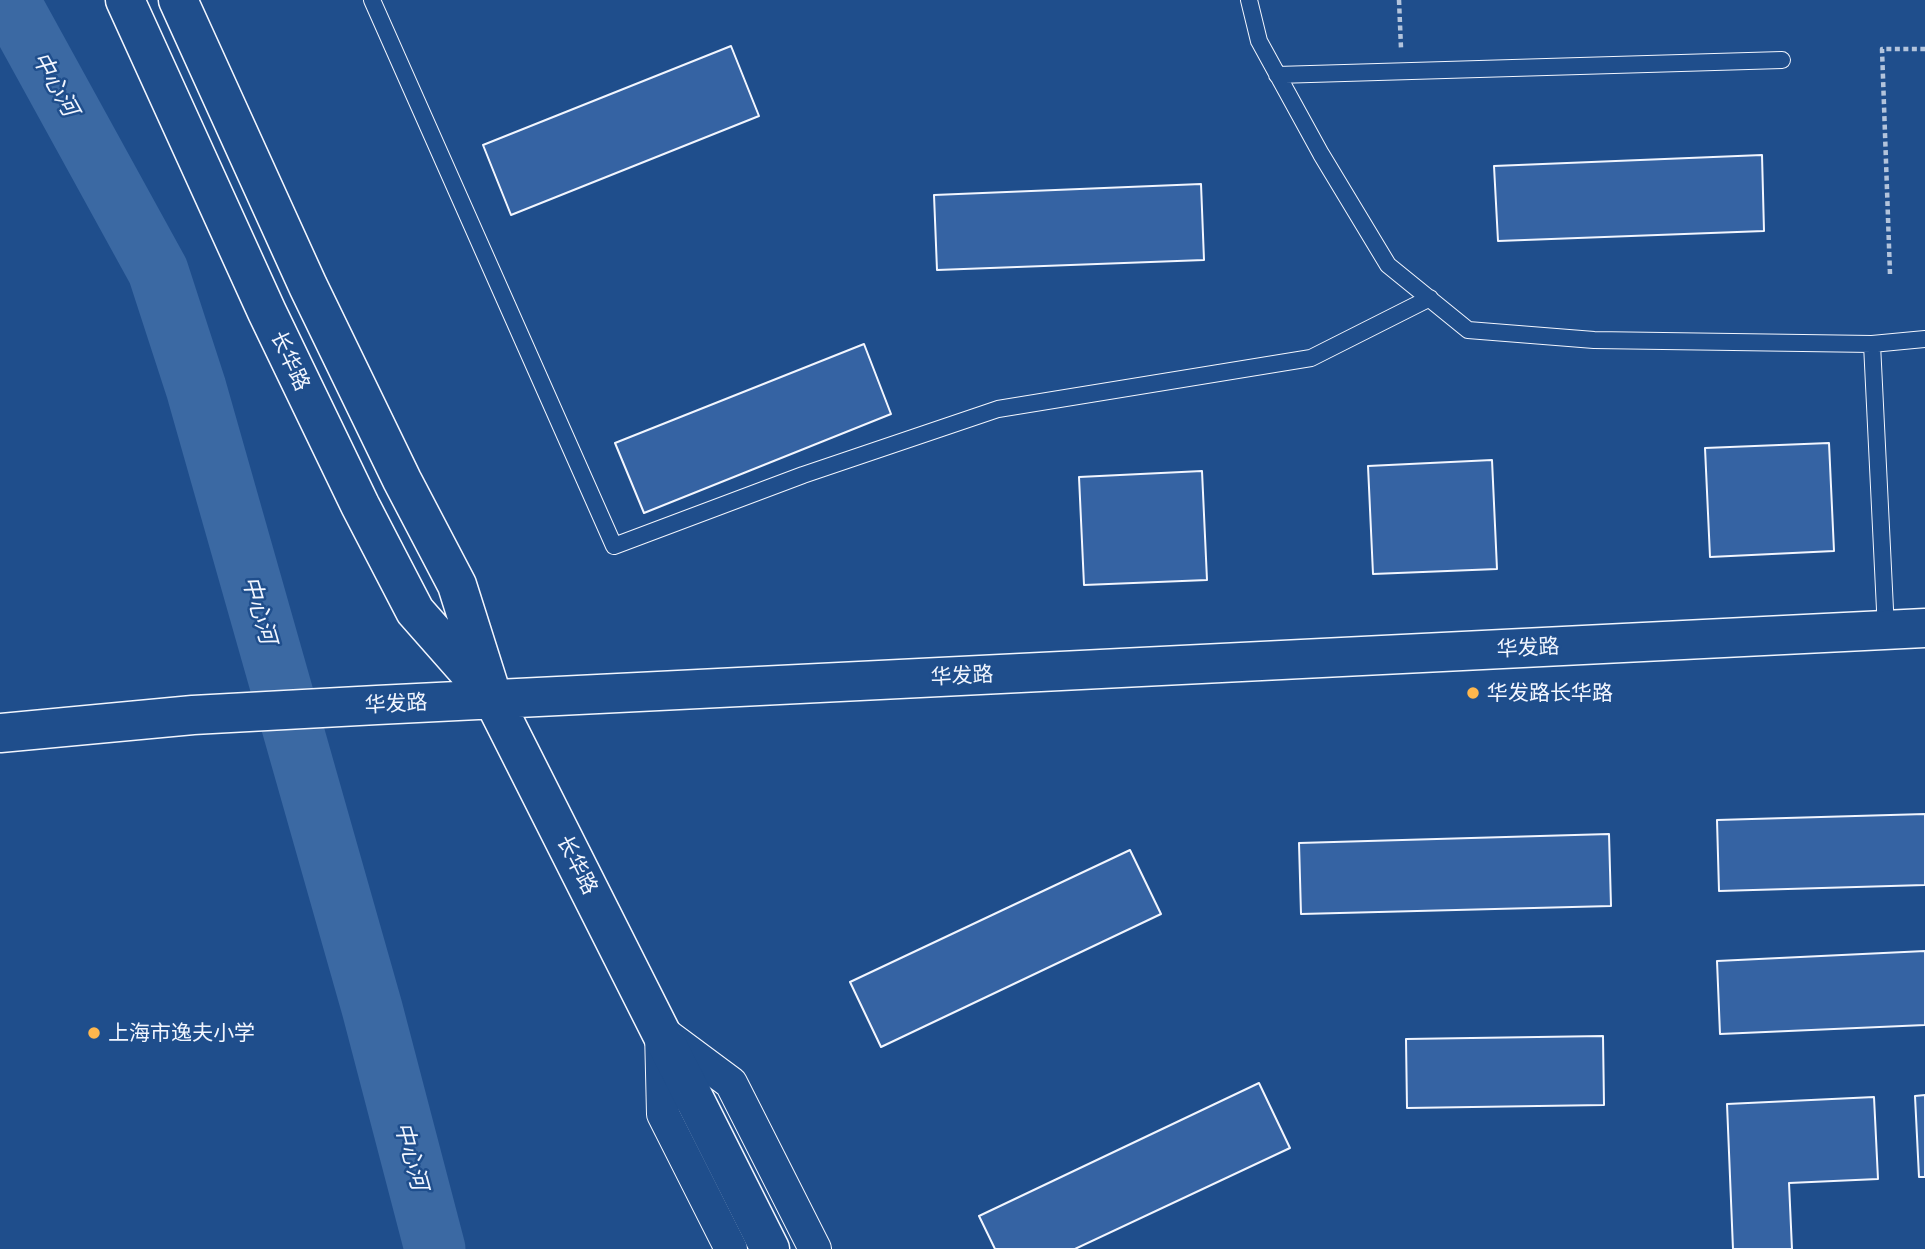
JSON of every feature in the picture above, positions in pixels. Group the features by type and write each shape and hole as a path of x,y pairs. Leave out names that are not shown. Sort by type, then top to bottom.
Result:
{"street":[{"name":"长华路","path":"125,0 278,336 415,611 493,699"},
{"name":"长华路","path":"178,0 308,286 457,585 493,699 770,1249"},
{"name":"华发路","path":"0,733 193,715 1925,628"},
{"name":"长华路","path":"661,1031 663,1115 731,1249"},
{"name":"长华路","path":"661,1031 731,1083 815,1249"}],"lane":[{"path":"372,0 614,546 803,475 998,409 1311,358 1430,298"},
{"path":"1250,0 1259,41 1388,265 1468,330 1594,340 1872,344 1925,339"},
{"path":"1277,75 1782,60"},
{"path":"1872,344 1886,629"}],"path":[{"path":"1399,0 1402,71"},
{"path":"1890,274 1881,49 1925,49"}],"building":[{"path":"731,46 759,116 511,215 483,145"},
{"path":"1762,155 1764,231 1498,241 1494,166"},
{"path":"1201,184 1204,260 937,270 934,195"},
{"path":"864,344 891,414 644,513 615,443"},
{"path":"1829,443 1834,551 1710,557 1705,448"},
{"path":"1492,460 1497,569 1373,574 1368,466"},
{"path":"1202,471 1207,580 1084,585 1079,477"},
{"path":"1925,814 1925,885 1719,891 1717,820"},
{"path":"1609,834 1611,906 1301,914 1299,843"},
{"path":"1130,850 1161,914 881,1047 850,982"},
{"path":"1925,951 1925,1025 1720,1034 1717,961"},
{"path":"1603,1036 1604,1105 1407,1108 1406,1039"},
{"path":"1259,1083 1290,1148 1075,1249 995,1249 979,1216"},
{"path":"1925,1095 1925,1177 1919,1177 1915,1096"},
{"path":"1874,1097 1878,1179 1789,1183 1792,1249 1733,1249 1727,1104"}],"waterway":[{"name":"中心河","path":"9,0 158,271 196,388 372,1008 435,1249"}],"place":[{"name":"华发路长华路","path":"1473,693"},
{"name":"上海市逸夫小学","path":"94,1033"}]}
